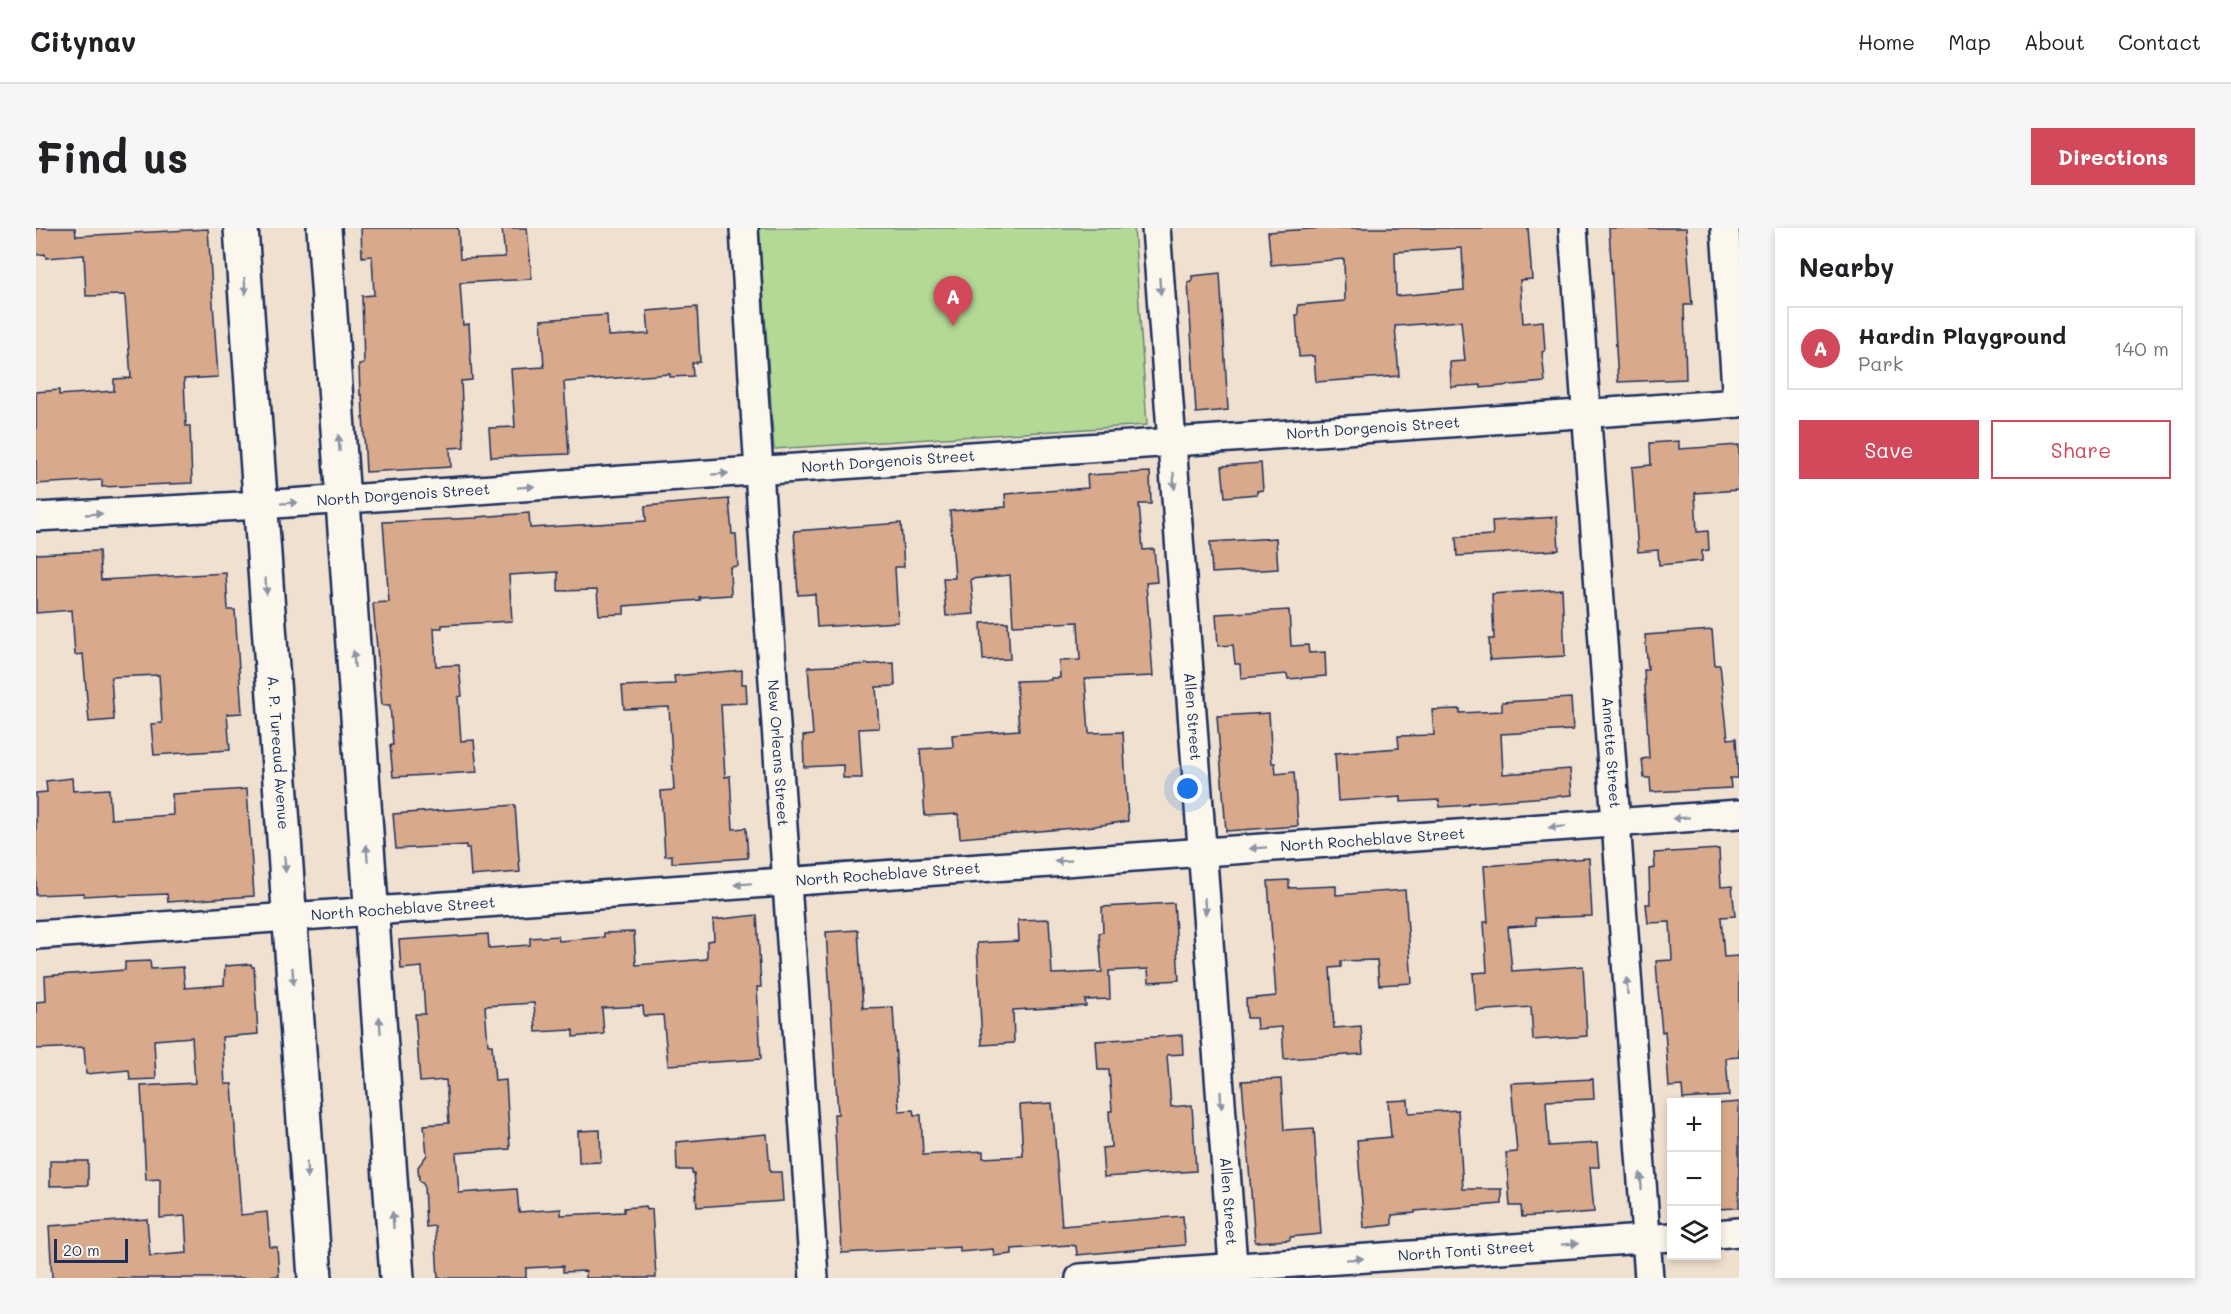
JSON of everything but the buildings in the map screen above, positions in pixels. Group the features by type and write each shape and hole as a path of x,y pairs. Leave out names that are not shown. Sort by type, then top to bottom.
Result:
{"street":[{"name":"A. P. Tureaud Avenue","path":"241,228 315,1278"},
{"path":"324,228 397,1278"},
{"name":"New Orleans Street","path":"744,228 758,472 814,1278"},
{"name":"Allen Street","path":"1156,228 1234,1273"},
{"name":"Annette Street","path":"1573,228 1615,823 1659,1238 1649,1278"},
{"path":"1725,228 1738,403"},
{"name":"North Dorgenois Street","path":"36,517 260,505 758,472 1738,403"},
{"name":"North Rocheblave Street","path":"36,935 1739,814"},
{"path":"1721,1234 1739,1232"},
{"name":"North Tonti Street","path":"1080,1278 1234,1273 1659,1238"}],"green space":[{"path":"759,228 1134,228 1147,425 774,449"}],"place":[{"name":"Hardin Playground","path":"953,326"}]}
